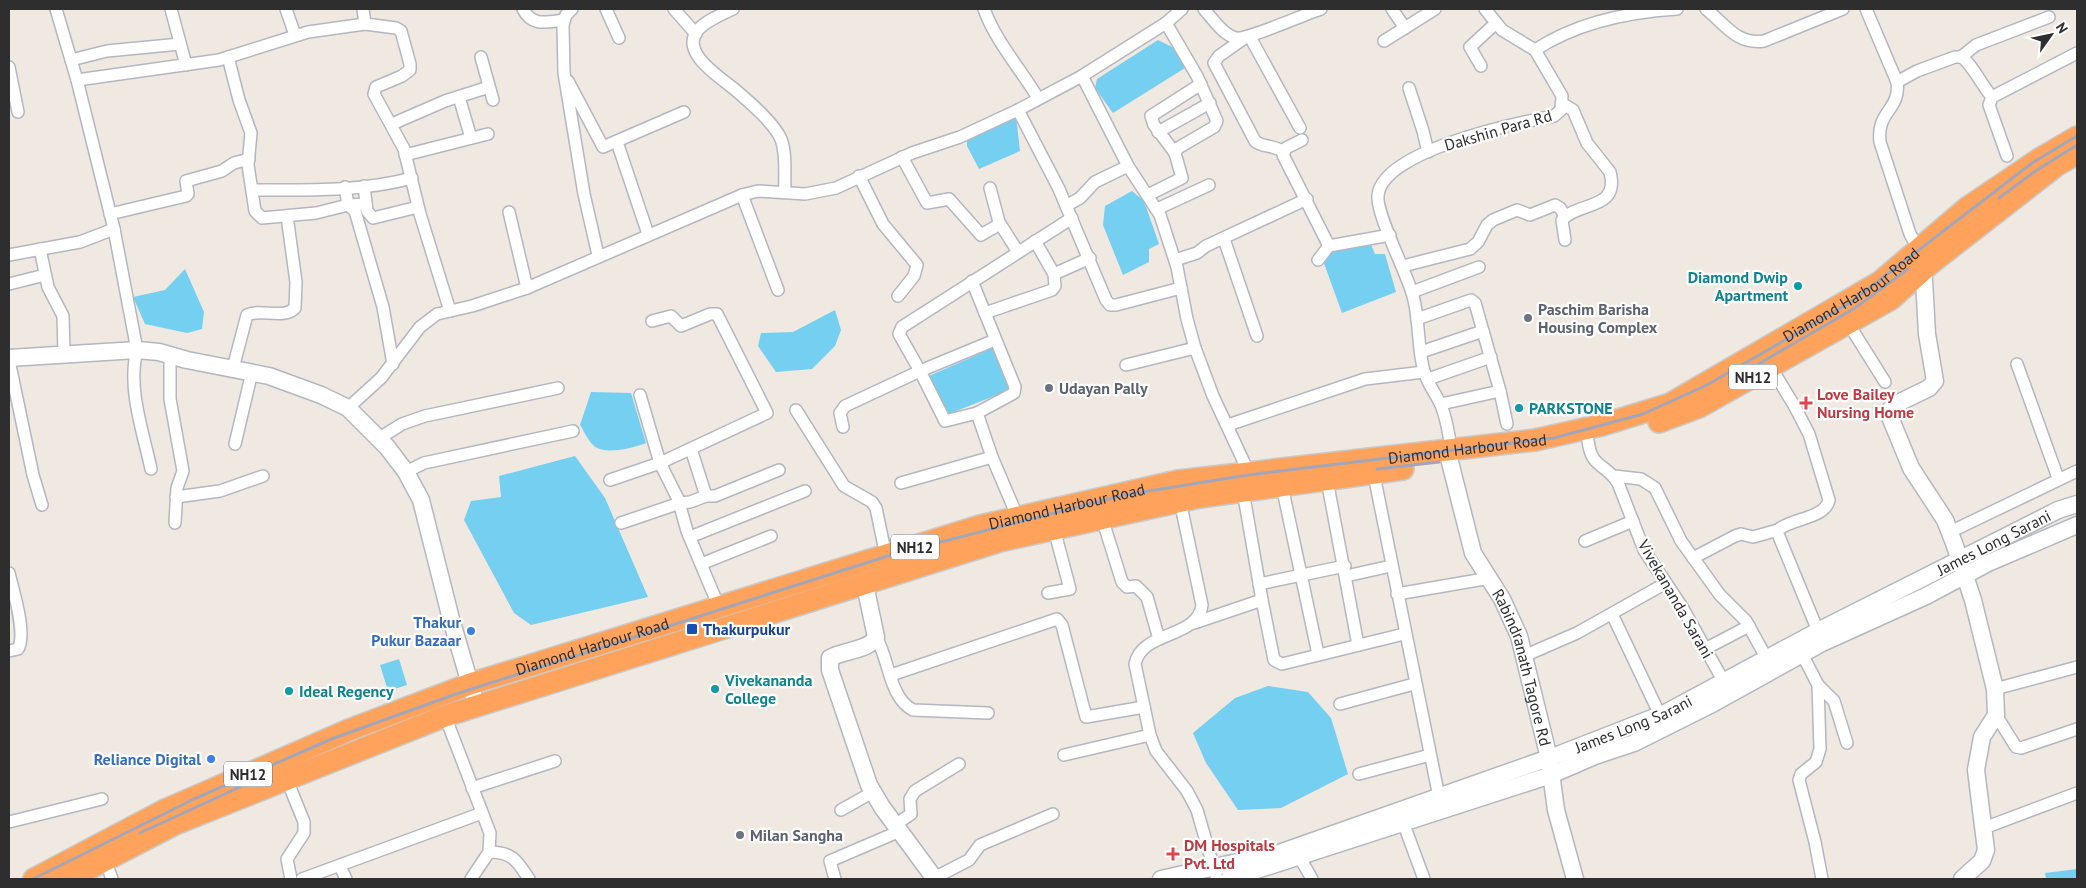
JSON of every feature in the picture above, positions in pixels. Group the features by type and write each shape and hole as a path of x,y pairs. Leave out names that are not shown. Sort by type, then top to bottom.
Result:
{"highway":[{"name":"Diamond Harbour Road","path":"34,879 105,862 163,811 349,730 470,684 719,607 802,592 865,585 1000,541 1180,501 1202,488 1451,456 1602,425 1670,404 1848,323 1891,298 1967,208 2041,158 2077,137"},
{"name":"Diamond Harbour Road","path":"1451,456 1540,451 1651,425 1699,408 1766,359 1880,282 1922,260 2057,165 2077,154"},
{"name":"Diamond Harbour Road","path":"1246,482 1282,486 1327,480 1372,466"},
{"name":"Diamond Harbour Road","path":"69,879 175,824 445,716 802,592 886,556 980,526 1178,481 1202,488"}],"main road":[{"path":"1922,260 1927,334 1934,384 1894,405 1890,410 1890,417 1911,468 1950,532 1995,690 1996,715 1982,737 1978,753 1976,784 1986,850 1982,861 1962,879"},
{"path":"9,359 137,350 159,352 252,372 312,392 348,408 387,447 406,472 421,500 470,684 478,706"},
{"name":"Rabindranath Tagore Rd","path":"1451,456 1470,544 1479,563 1490,578 1511,616 1524,656 1549,758 1556,810 1574,879"},
{"name":"James Long Sarani","path":"1161,879 1215,873 1440,804 1549,758 1660,715 1726,686 1767,659 1818,631 2058,510 2077,504"},
{"path":"1229,879 1300,858 1403,822 1440,804 1551,775 1595,756 1634,743 1726,686 1802,654 1988,563 2076,528"},
{"path":"865,585 876,637 874,641 867,645 835,655 830,658 828,663 861,767 873,792 935,879"}],"street":[{"path":"56,9 77,80 114,229 137,350 132,367 133,378 151,469"},
{"path":"171,9 186,65"},
{"path":"286,9 295,35"},
{"path":"363,9 366,24"},
{"path":"523,9 527,16 536,22 564,20"},
{"path":"572,9 564,20 564,73 584,194 598,256"},
{"path":"606,9 619,38"},
{"path":"674,9 696,34"},
{"path":"733,9 706,23 693,40 695,49 709,71 741,94 781,138 784,150 785,192"},
{"path":"984,9 994,33 1019,66 1038,98"},
{"path":"348,408 393,364 428,319 527,288 648,234 742,195 758,191 805,194 821,193 836,188 902,157 960,137 1018,110 1082,76 1166,23 1181,9"},
{"path":"1204,9 1226,33 1236,38 1248,37"},
{"path":"1321,9 1281,22 1248,37 1219,56 1214,63 1255,141 1258,144 1272,145 1283,151 1286,161 1307,199 1329,246"},
{"path":"1392,9 1405,28"},
{"path":"1384,41 1436,9"},
{"name":"Dakshin Para Rd","path":"1451,456 1449,427 1441,404 1426,376 1420,352 1412,292 1380,208 1378,197 1380,186 1389,174 1401,165 1428,152 1470,135 1554,116 1561,110 1563,104 1562,96 1535,50 1502,30 1485,9"},
{"path":"1535,50 1568,32 1628,12 1677,9"},
{"path":"1706,9 1738,37 1751,43 1764,41 1843,9"},
{"path":"1866,9 1897,82 1896,102 1882,118 1878,128 1880,142 1910,234 1922,260"},
{"path":"1897,82 1917,71 1961,56 1976,45 2049,17"},
{"path":"1166,23 1201,84 1217,124 1182,145 1176,153"},
{"path":"1481,66 1470,47 1496,23"},
{"path":"77,80 186,65 228,57 295,35 366,24 396,28 401,31 410,70 402,76 382,84 374,91 376,100 392,124 406,155 418,207 450,311"},
{"path":"1248,37 1301,134 1283,151"},
{"path":"71,60 107,51 180,44"},
{"path":"2007,156 1989,105 1992,97 2077,53"},
{"path":"1961,56 1970,64 1978,80 1992,97"},
{"path":"228,57 239,100 251,133 249,160 255,211 258,216 262,218 287,216 348,205 366,204"},
{"path":"481,57 493,100"},
{"path":"9,66 18,112"},
{"path":"564,73 603,146 617,142 684,112"},
{"path":"1082,76 1128,166 1148,195 1169,237 1195,348 1213,396 1228,425 1246,482 1259,584 1274,660 1282,664 1404,634"},
{"path":"1148,195 1182,178 1176,153 1158,132 1151,116 1201,84"},
{"path":"392,124 489,87"},
{"path":"1408,88 1428,152"},
{"path":"459,97 471,138"},
{"path":"1158,132 1210,103"},
{"path":"1563,104 1575,114 1587,143 1610,172 1611,178 1610,188 1602,201 1565,216 1562,224 1565,240"},
{"path":"1018,110 1072,218 1090,258 1098,283 1110,305 1116,306 1181,288"},
{"path":"406,155 488,134"},
{"path":"617,142 648,234"},
{"path":"902,157 927,203 949,199 981,235 1000,224"},
{"path":"110,214 186,196 188,194 186,181 222,171 234,163 249,160"},
{"path":"1066,206 1080,198 1095,182 1128,166"},
{"path":"859,176 883,224 917,265 914,276 898,296"},
{"path":"252,190 364,186 412,178"},
{"path":"1156,209 1209,185"},
{"path":"364,186 368,215 373,218 418,207"},
{"path":"345,187 348,205 354,211 383,307 393,364"},
{"path":"990,188 1000,224 1018,252"},
{"path":"742,195 778,290"},
{"path":"1175,260 1197,253 1206,246 1307,199"},
{"path":"1403,266 1470,249 1478,242 1487,224 1518,210 1530,215 1554,205 1560,208 1565,216"},
{"path":"509,212 527,288"},
{"path":"233,368 247,315 289,312 294,308 296,282 287,216"},
{"path":"972,281 1015,387 1014,394 977,413 945,420 900,338 899,330 972,281 1072,218"},
{"path":"9,255 80,242 114,229"},
{"path":"1318,260 1329,246 1390,235"},
{"path":"1224,239 1257,336"},
{"path":"985,313 1052,290 1055,286 1054,274 1035,241"},
{"path":"40,249 48,287 63,316 64,354"},
{"path":"1054,274 1090,258"},
{"path":"1412,292 1479,267"},
{"path":"9,284 45,275"},
{"path":"1417,319 1471,300 1475,303 1500,391 1506,424"},
{"path":"610,480 691,449 767,414 717,314 710,314 681,326 671,316 652,321"},
{"path":"1848,323 1885,382"},
{"path":"1420,352 1483,331"},
{"path":"843,427 840,412 845,406 995,340"},
{"path":"1126,365 1195,348"},
{"path":"170,355 170,399 183,471 176,497 175,523"},
{"path":"1228,425 1365,379 1426,376 1491,357"},
{"path":"9,359 33,475 42,505"},
{"path":"1693,558 1741,534 1753,537 1778,530 1824,509 1829,500 1809,434 1766,359"},
{"path":"2017,364 2058,478"},
{"path":"235,444 252,372"},
{"path":"378,439 402,424 425,416 558,388"},
{"path":"1441,404 1500,391"},
{"path":"640,394 660,462 680,503 690,537 719,607"},
{"path":"796,410 844,486 872,502 876,508 886,556"},
{"path":"977,413 992,457 1018,518"},
{"path":"406,472 424,463 573,431"},
{"path":"1588,440 1591,458 1614,476 1641,479 1655,488 1681,541 1720,596 1741,615 1767,659"},
{"path":"691,449 706,496"},
{"path":"901,483 992,457"},
{"path":"1372,466 1414,684 1440,804"},
{"path":"621,523 680,503 690,502 706,496 715,496 779,470"},
{"path":"1950,532 2058,478 2077,471"},
{"path":"176,497 220,491 263,476"},
{"name":"Vivekananda Sarani","path":"1614,476 1644,550 1666,583 1726,686"},
{"path":"1327,480 1346,571 1358,644"},
{"path":"1282,486 1318,654"},
{"path":"690,537 806,491"},
{"path":"1180,501 1202,605 1200,614 1194,623"},
{"path":"1102,518 1122,582 1127,587 1136,586 1144,592 1159,639"},
{"path":"1585,542 1632,521"},
{"path":"1048,594 1070,589 1054,529"},
{"path":"1778,530 1785,555 1818,631"},
{"path":"701,564 771,536"},
{"path":"1259,584 1302,575 1391,566"},
{"path":"9,573 18,609 20,642 18,649 9,651"},
{"path":"1397,594 1490,578"},
{"path":"1524,656 1578,633 1666,583"},
{"path":"1215,873 1197,810 1187,791 1156,751 1150,736 1135,664 1136,656 1159,639 1194,623 1262,600"},
{"path":"1612,614 1660,715"},
{"path":"891,675 1057,619 1062,625 1086,716 1090,718 1144,707"},
{"path":"1705,649 1749,626"},
{"path":"876,637 885,653 899,699 904,706 913,710 988,713"},
{"path":"1802,654 1818,685 1834,701 1847,743"},
{"path":"1995,690 2077,668"},
{"path":"1340,704 1414,684"},
{"path":"1818,685 1820,715 1819,757 1801,774 1799,780 1815,842 1822,879"},
{"path":"1996,715 2016,747 2020,748 2077,729"},
{"path":"445,716 490,833 489,852 471,879"},
{"path":"1064,755 1150,736"},
{"path":"1359,774 1430,754"},
{"path":"472,788 554,760"},
{"path":"835,879 830,861 898,828 911,814 910,799 915,791 959,764"},
{"path":"287,780 304,822 304,833 287,859 288,878"},
{"path":"841,810 873,792"},
{"path":"1984,828 2077,793"},
{"path":"9,822 102,799"},
{"path":"302,879 482,813"},
{"path":"935,879 969,860 980,845 1052,814"},
{"path":"1403,822 1424,879"},
{"path":"489,852 502,852 510,855 529,879"},
{"path":"1300,858 1312,879"},
{"path":"340,866 346,879"}],"water":[{"path":"1158,40 1174,48 1185,68 1113,113 1095,88 1097,79"},
{"path":"1016,116 1020,151 979,169 967,146 967,139"},
{"path":"1132,191 1144,201 1159,244 1149,249 1149,262 1123,275 1103,225 1105,206"},
{"path":"1369,240 1375,254 1385,254 1396,292 1342,313 1321,255"},
{"path":"185,269 204,312 202,329 187,333 145,324 133,297 165,290"},
{"path":"835,310 841,330 835,346 812,369 776,372 758,346 761,333 793,332"},
{"path":"995,347 1012,389 946,415 929,376"},
{"path":"591,392 631,393 646,443 611,451 593,445 580,425"},
{"path":"575,456 605,498 648,597 531,625 514,613 464,520 471,501 501,497 499,476"},
{"path":"399,659 407,685 388,691 380,665"},
{"path":"1268,686 1308,692 1331,718 1348,774 1281,808 1238,810 1206,763 1193,733 1235,698"},
{"path":"2077,869 2077,879 2046,879 2045,873"}],"railway":[{"path":"33,879 194,799 334,738 456,694 894,554 1124,495 1248,475 1554,438 1643,414 1707,385 1851,302 2032,163 2077,136"},
{"path":"1999,198 2037,170 2077,145"},
{"path":"1748,370 1855,308 1908,269"},
{"path":"1377,469 1439,462"},
{"path":"140,833 240,787"}],"place":[{"name":"Diamond Dwip Apartment","path":"1798,286"},
{"name":"Paschim Barisha Housing Complex","path":"1528,318"},
{"name":"Udayan Pally","path":"1049,388"},
{"name":"Love Bailey Nursing Home","path":"1806,403"},
{"name":"PARKSTONE","path":"1519,408"},
{"name":"Thakurpukur","path":"692,629"},
{"name":"Thakur Pukur Bazaar","path":"471,631"},
{"name":"Vivekananda College","path":"715,689"},
{"name":"Ideal Regency","path":"289,691"},
{"name":"Reliance Digital","path":"211,759"},
{"name":"Milan Sangha","path":"740,835"},
{"name":"DM Hospitals Pvt. Ltd","path":"1173,854"}]}
